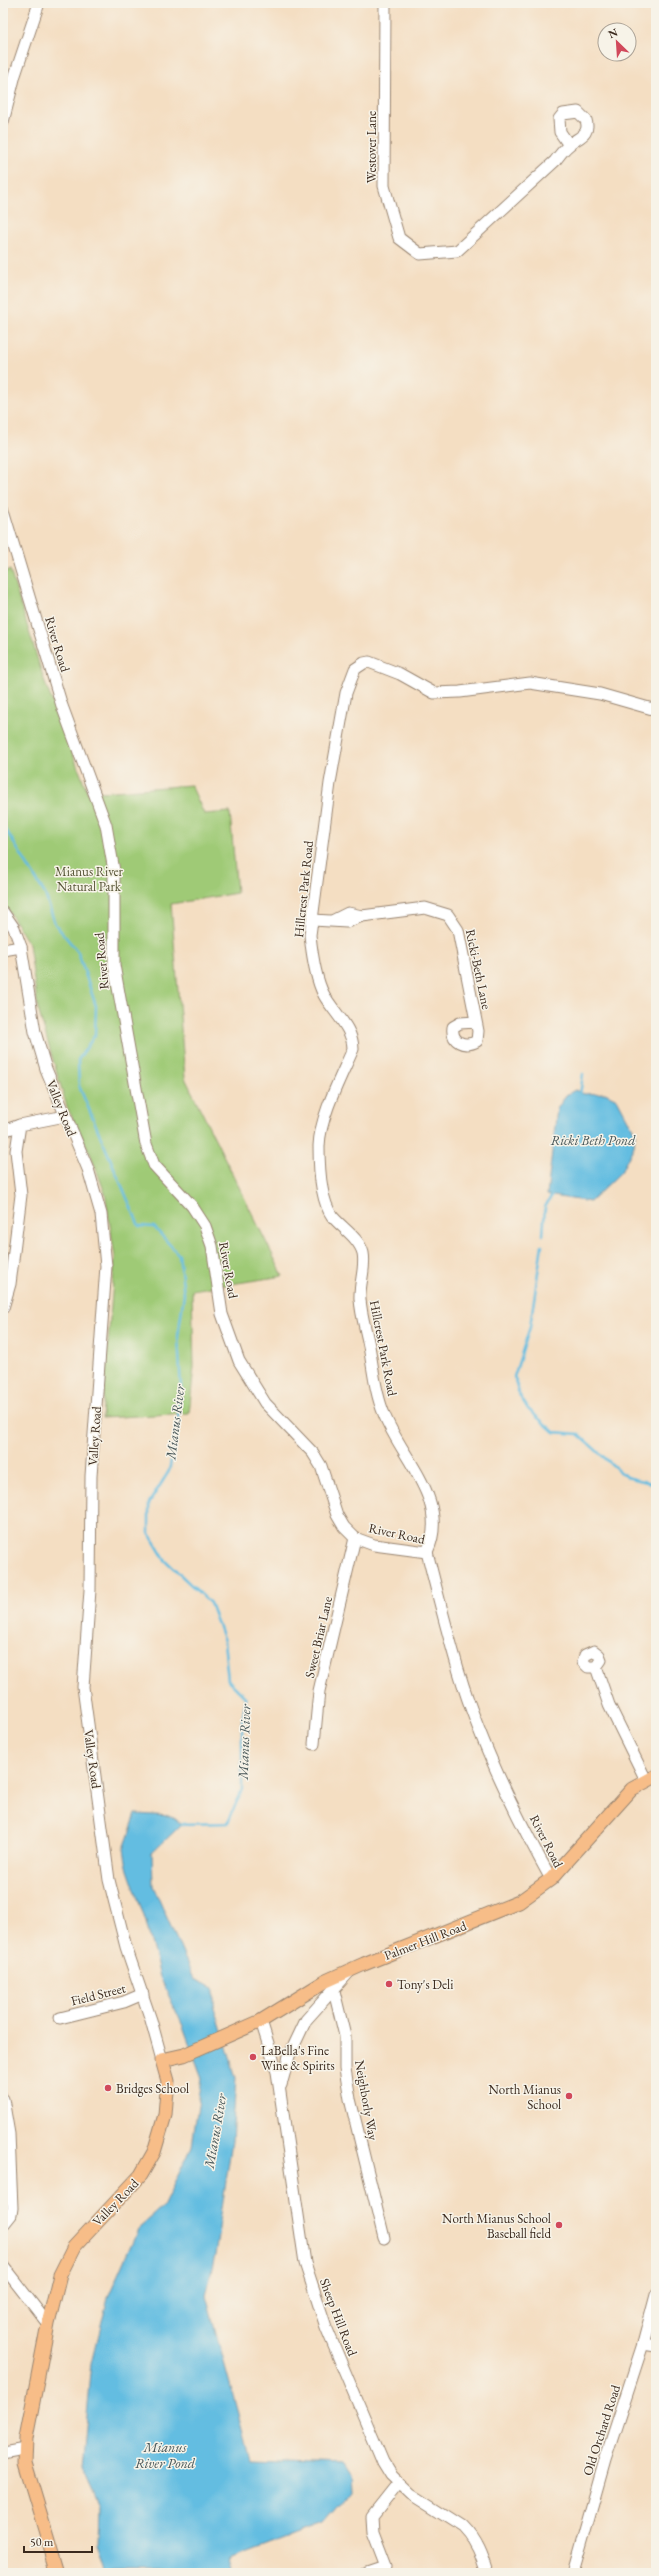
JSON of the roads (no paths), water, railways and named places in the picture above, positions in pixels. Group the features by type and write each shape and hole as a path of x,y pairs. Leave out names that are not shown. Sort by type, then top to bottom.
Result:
{"main road":[{"name":"Palmer Hill Road","path":"162,2060 184,2055 232,2035 261,2021 308,1991 350,1970 500,1911 519,1902 550,1879 632,1789 651,1778"},
{"name":"Valley Road","path":"58,2573 25,2464 25,2449 48,2324 60,2275 74,2247 141,2175 154,2152 165,2115 168,2081 162,2060"}],"street":[{"path":"3,122 15,75 39,3"},
{"name":"Westover Lane","path":"385,3 384,186 399,238 420,254 458,252 555,161 569,145"},
{"name":"River Road","path":"3,510 62,706 106,825 114,871 114,964 146,1144 154,1165 192,1206 205,1226 212,1246 222,1314 239,1361 265,1404 313,1453 321,1466 337,1515 344,1527 355,1538 374,1545 426,1552 459,1673 496,1769 550,1879"},
{"name":"Hillcrest Park Road","path":"426,1552 433,1539 434,1526 428,1498 421,1478 384,1414 378,1395 360,1298 363,1255 356,1242 332,1215 324,1198 321,1178 320,1133 353,1049 353,1037 324,995 312,952 310,935 330,783 346,693 355,669 364,663 374,663 434,693 460,692 530,683 600,694 656,710"},
{"name":"Ricki-Beth Lane","path":"312,920 334,920 347,922 362,916 425,908 448,915 458,930 476,1022"},
{"name":"Valley Road","path":"3,912 14,928 21,947 36,1032 46,1069 96,1190 101,1214 105,1260 91,1476 90,1590 83,1687 109,1880 126,1947 143,1994 162,2060"},
{"path":"3,950 21,947"},
{"path":"3,1131 20,1125 65,1116"},
{"path":"3,1308 10,1284 21,1194 16,1151 20,1125"},
{"name":"Sweet Briar Lane","path":"314,1744 319,1691 355,1538"},
{"path":"596,1667 610,1705 651,1778"},
{"path":"280,2092 290,2056 306,2020 334,1991 350,1970"},
{"name":"Neighborly Way","path":"334,1991 345,2036 345,2069 350,2099 384,2238"},
{"name":"Field Street","path":"60,2018 124,2002 143,1994"},
{"name":"Sheep Hill Road","path":"261,2021 277,2072 301,2240 317,2303 376,2451 399,2483 411,2494 466,2530 480,2551 487,2573"},
{"path":"3,2099 9,2134 12,2208 11,2216 3,2225"},
{"path":"3,2266 48,2324"},
{"name":"Old Orchard Road","path":"573,2573 605,2460 643,2344 656,2295"},
{"path":"643,2344 656,2346"},
{"path":"3,2454 25,2449"},
{"path":"368,2573 387,2570 373,2533 372,2517 399,2483"}],"water":[{"name":"Ricki Beth Pond","path":"575,1090 584,1094 605,1093 617,1099 635,1133 634,1146 621,1172 590,1202 547,1195 557,1109 566,1095"},
{"name":"Mianus River Pond","path":"136,1814 171,1816 182,1824 152,1853 153,1886 194,1979 214,1988 214,2004 236,2078 232,2141 215,2255 206,2296 250,2458 343,2461 350,2472 351,2492 322,2525 230,2560 228,2573 107,2573 98,2545 99,2507 82,2468 92,2363 108,2297 138,2229 163,2207 192,2146 202,2078 183,2026 160,1977 146,1922 127,1867 124,1849"}],"waterway":[{"name":"Mianus River","path":"3,825 45,894 55,924 78,952 96,1006 95,1035 78,1060 79,1086 139,1226 154,1227 179,1255 184,1294 178,1336 181,1389 176,1437 169,1471 149,1503 149,1533 165,1560 210,1603 224,1641 228,1680 246,1698 242,1722 242,1789 228,1823 182,1824"},
{"path":"580,1095 583,1074"},
{"path":"543,1235 545,1207 552,1195"},
{"path":"542,1245 530,1327 514,1377 518,1386 517,1391 528,1409 554,1432 578,1434 626,1477 656,1484"}],"place":[{"name":"Tony's Deli","path":"389,1984"},
{"name":"LaBella's Fine Wine & Spirits","path":"253,2057"},
{"name":"Bridges School","path":"108,2088"},
{"name":"North Mianus School","path":"569,2096"},
{"name":"North Mianus School Baseball field","path":"559,2225"}],"park label":[{"name":"Mianus River Natural Park","path":"89,878"}]}
